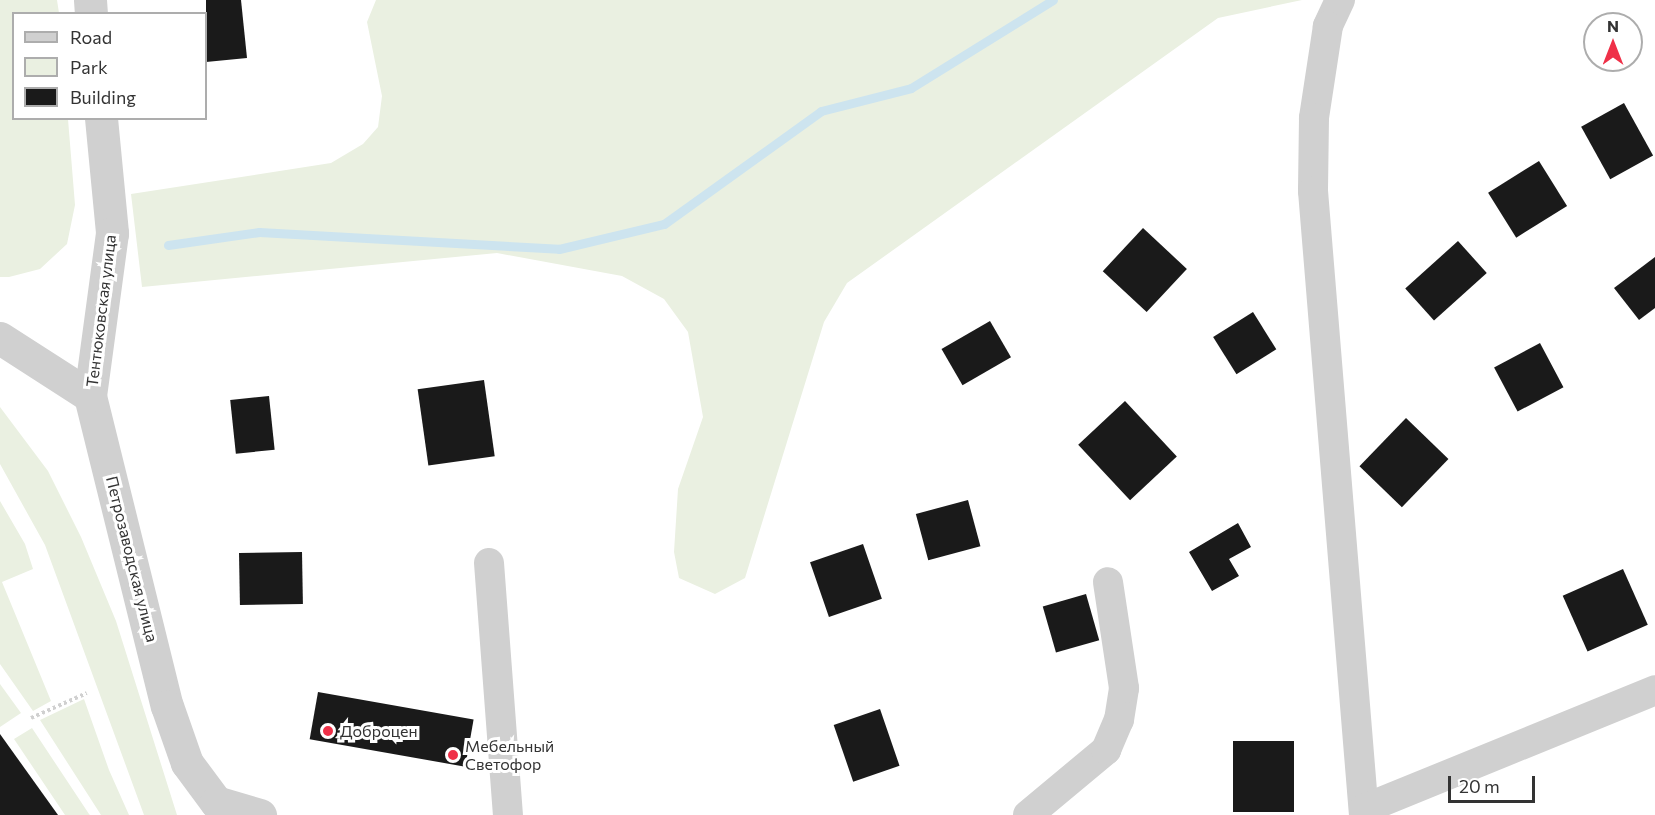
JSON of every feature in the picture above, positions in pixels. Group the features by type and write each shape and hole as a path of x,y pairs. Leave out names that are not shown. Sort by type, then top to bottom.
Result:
{"street":[{"path":"1340,0 1328,26 1314,118 1313,191 1364,812 1655,690"},
{"name":"Тентюковская улица","path":"90,396 112,233 101,120"},
{"path":"0,338 90,396"},
{"name":"Петрозаводская улица","path":"90,396 167,706 187,763 212,808"},
{"path":"489,563 508,815"},
{"path":"1028,815 1106,750 1119,720 1124,688 1108,582"},
{"path":"212,808 260,815"}],"path":[{"path":"31,718 87,693"}],"green space":[{"path":"0,0 57,0 59,12 12,12 12,120 68,120 75,205 67,244 40,269 0,277"},
{"path":"376,0 1302,0 1218,18 847,283 824,322 745,578 715,594 679,578 674,552 678,489 703,417 688,332 664,299 622,276 497,253 142,287 131,194 331,163 363,144 378,127 382,96 367,22"},
{"path":"0,407 48,471 81,537 116,621 177,815 144,815 45,545 0,464"},
{"path":"0,501 25,544 33,569 2,582 51,701 33,711 0,664"},
{"path":"0,684 21,713 0,727"},
{"path":"84,699 109,770 129,815 101,815 40,720"},
{"path":"32,728 90,815 65,815 14,739"}],"building":[{"path":"206,0 241,0 247,58 207,62"},
{"path":"1624,103 1653,155 1610,179 1581,127"},
{"path":"1539,161 1567,206 1516,238 1488,193"},
{"path":"1143,228 1187,269 1147,312 1103,271"},
{"path":"1458,241 1487,273 1434,320 1405,289"},
{"path":"1655,257 1655,308 1639,320 1614,288"},
{"path":"1253,312 1276,349 1236,374 1213,337"},
{"path":"990,321 1011,357 963,385 942,349"},
{"path":"1540,343 1563,387 1518,412 1494,367"},
{"path":"484,380 495,456 428,466 418,389"},
{"path":"269,396 275,450 236,454 230,400"},
{"path":"1125,401 1177,457 1130,500 1078,445"},
{"path":"1406,418 1448,459 1402,507 1359,466"},
{"path":"968,500 980,546 928,560 916,514"},
{"path":"1238,523 1251,547 1229,559 1239,576 1212,591 1189,552"},
{"path":"863,544 882,599 829,617 810,562"},
{"path":"302,552 303,604 240,605 239,553"},
{"path":"1623,569 1648,625 1588,652 1563,596"},
{"path":"1086,594 1099,640 1056,653 1043,606"},
{"path":"318,692 474,719 465,767 310,739"},
{"path":"880,709 900,766 853,782 834,725"},
{"path":"0,734 58,815 0,815"},
{"path":"1233,741 1294,741 1294,812 1233,812"}],"waterway":[{"path":"168,245 259,232 559,249 664,224 821,111 911,88 1053,0"}],"place":[{"name":"Доброцен","path":"328,731"},
{"name":"Мебельный Светофор","path":"453,755"}]}
